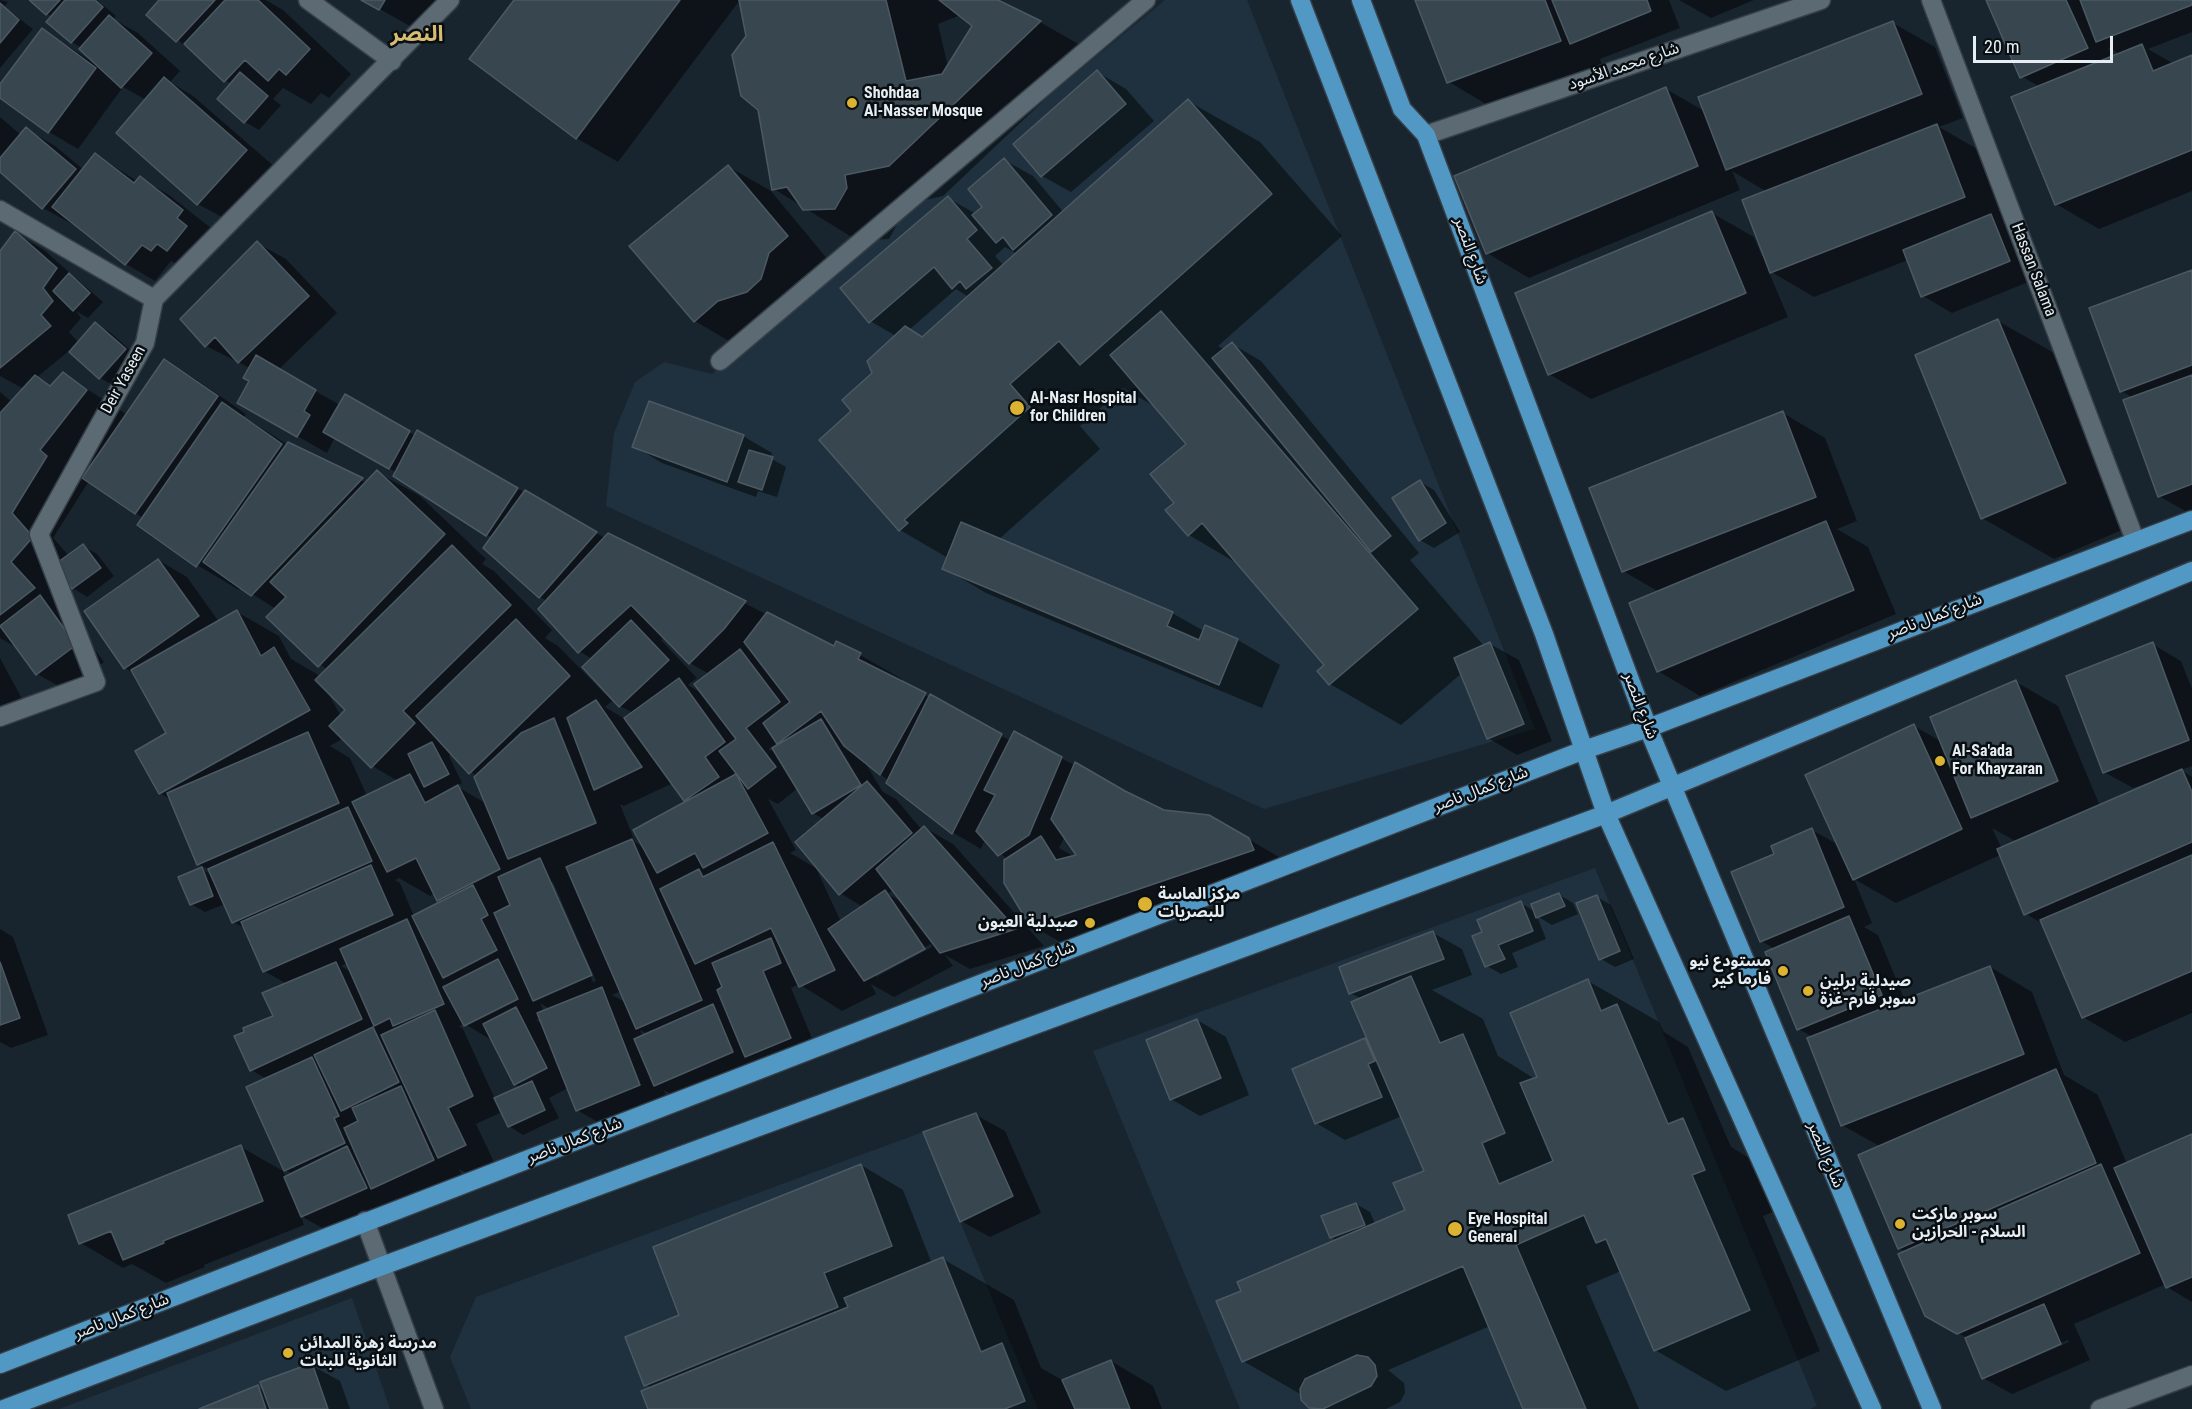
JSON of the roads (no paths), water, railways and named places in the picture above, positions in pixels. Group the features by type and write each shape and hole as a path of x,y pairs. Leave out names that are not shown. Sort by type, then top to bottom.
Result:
{"main road":[{"path":"1300,0 1544,634 1606,814 1872,1409"},
{"name":"شارع النصر","path":"1361,0 1402,108 1426,135 1671,786 1932,1409"},
{"name":"شارع كمال ناصر","path":"0,1364 1584,750 1648,728 2192,520"},
{"path":"4,1409 382,1266 1606,814 2192,571"}],"street":[{"path":"308,0 392,61"},
{"path":"0,210 154,299 450,0"},
{"path":"720,360 1146,0"},
{"name":"شارع محمد الأسود","path":"1426,135 1821,0"},
{"name":"Hassan Salama","path":"1931,0 2135,540"},
{"name":"Deir Yaseen","path":"0,717 96,682 39,534 145,343 154,299"},
{"path":"365,1221 434,1409"},
{"path":"2100,1409 2192,1375"}],"place":[{"name":"Shohdaa Al-Nasser Mosque","path":"852,103"},
{"name":"Al-Nasr Hospital for Children","path":"1017,408"},
{"name":"Al-Sa'ada For Khayzaran","path":"1940,761"},
{"name":"مركز الماسة للبصريات","path":"1145,904"},
{"name":"صيدلية العيون","path":"1090,923"},
{"name":"مستودع نيو فارما كير","path":"1783,971"},
{"name":"صيدلية برلين سوبر فارم-غزة","path":"1808,991"},
{"name":"سوبر ماركت السلام - الحرازين","path":"1900,1224"},
{"name":"Eye Hospital General","path":"1455,1229"},
{"name":"مدرسة زهرة المدائن الثانوية للبنات","path":"288,1353"}],"district":[{"name":"النصر","path":"417,35"}]}
